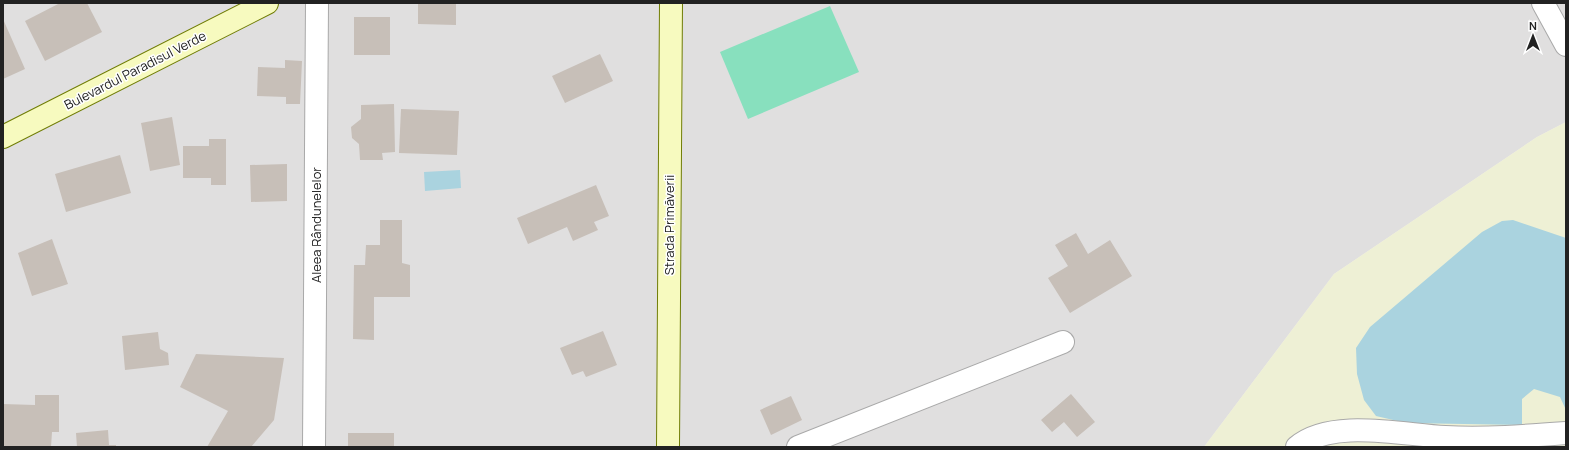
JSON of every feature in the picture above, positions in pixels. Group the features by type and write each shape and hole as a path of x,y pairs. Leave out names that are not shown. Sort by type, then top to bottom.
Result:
{"main road":[{"name":"Bulevardul Paradisul Verde","path":"3,137 266,3"},
{"name":"Strada Primăverii","path":"668,447 671,3"}],"street":[{"name":"Aleea Rândunelelor","path":"314,447 317,3"},
{"path":"1543,3 1566,45"},
{"path":"798,447 1063,342"},
{"path":"1297,447 1301,443 1329,433 1362,430 1444,437 1511,437 1566,433"}],"shaded area":[{"path":"3,3 1566,3 1566,122 1537,137 1334,274 1204,447 3,447"}],"green space":[{"path":"830,6 859,72 748,119 720,52"},
{"path":"1566,122 1566,447 1204,447 1334,274 1537,137"}],"water":[{"path":"460,170 461,188 425,191 424,172"},
{"path":"1513,220 1566,238 1566,410 1560,397 1534,389 1522,399 1522,425 1406,423 1376,416 1364,400 1357,374 1356,348 1370,327 1482,232 1502,221"}],"building":[{"path":"60,3 87,3 102,32 45,61 25,21"},
{"path":"418,3 456,3 456,25 418,24"},
{"path":"354,17 390,17 390,55 354,55"},
{"path":"3,19 25,69 3,79"},
{"path":"600,54 613,81 565,103 552,76"},
{"path":"285,60 302,61 300,104 286,104 286,97 257,96 258,67 285,68"},
{"path":"394,104 395,152 382,153 383,160 360,160 359,144 352,138 351,127 361,119 361,105"},
{"path":"401,109 459,111 457,155 399,153"},
{"path":"172,117 180,165 150,171 141,123"},
{"path":"209,139 226,139 226,185 211,185 211,178 183,178 183,146 209,146"},
{"path":"120,155 131,193 66,212 55,174"},
{"path":"287,164 287,201 251,202 250,165"},
{"path":"596,185 609,216 594,222 598,230 573,241 567,227 528,244 517,218"},
{"path":"380,220 402,220 402,263 410,265 410,297 374,297 374,340 353,339 354,265 365,265 366,245 380,245"},
{"path":"1076,233 1088,254 1110,240 1132,276 1070,313 1048,278 1068,266 1055,245"},
{"path":"52,239 68,284 32,296 18,253"},
{"path":"603,331 617,365 586,377 583,371 572,375 560,348"},
{"path":"158,332 160,349 168,353 169,365 125,370 122,336"},
{"path":"196,354 284,358 274,420 251,447 207,447 228,411 180,387"},
{"path":"1071,394 1095,422 1077,437 1064,422 1052,432 1041,420"},
{"path":"35,395 59,395 59,432 52,432 51,447 3,447 3,404 35,405"},
{"path":"791,396 802,420 771,435 760,410"},
{"path":"108,430 109,445 116,445 116,447 77,447 76,433"},
{"path":"348,433 394,433 394,447 348,447"}]}
